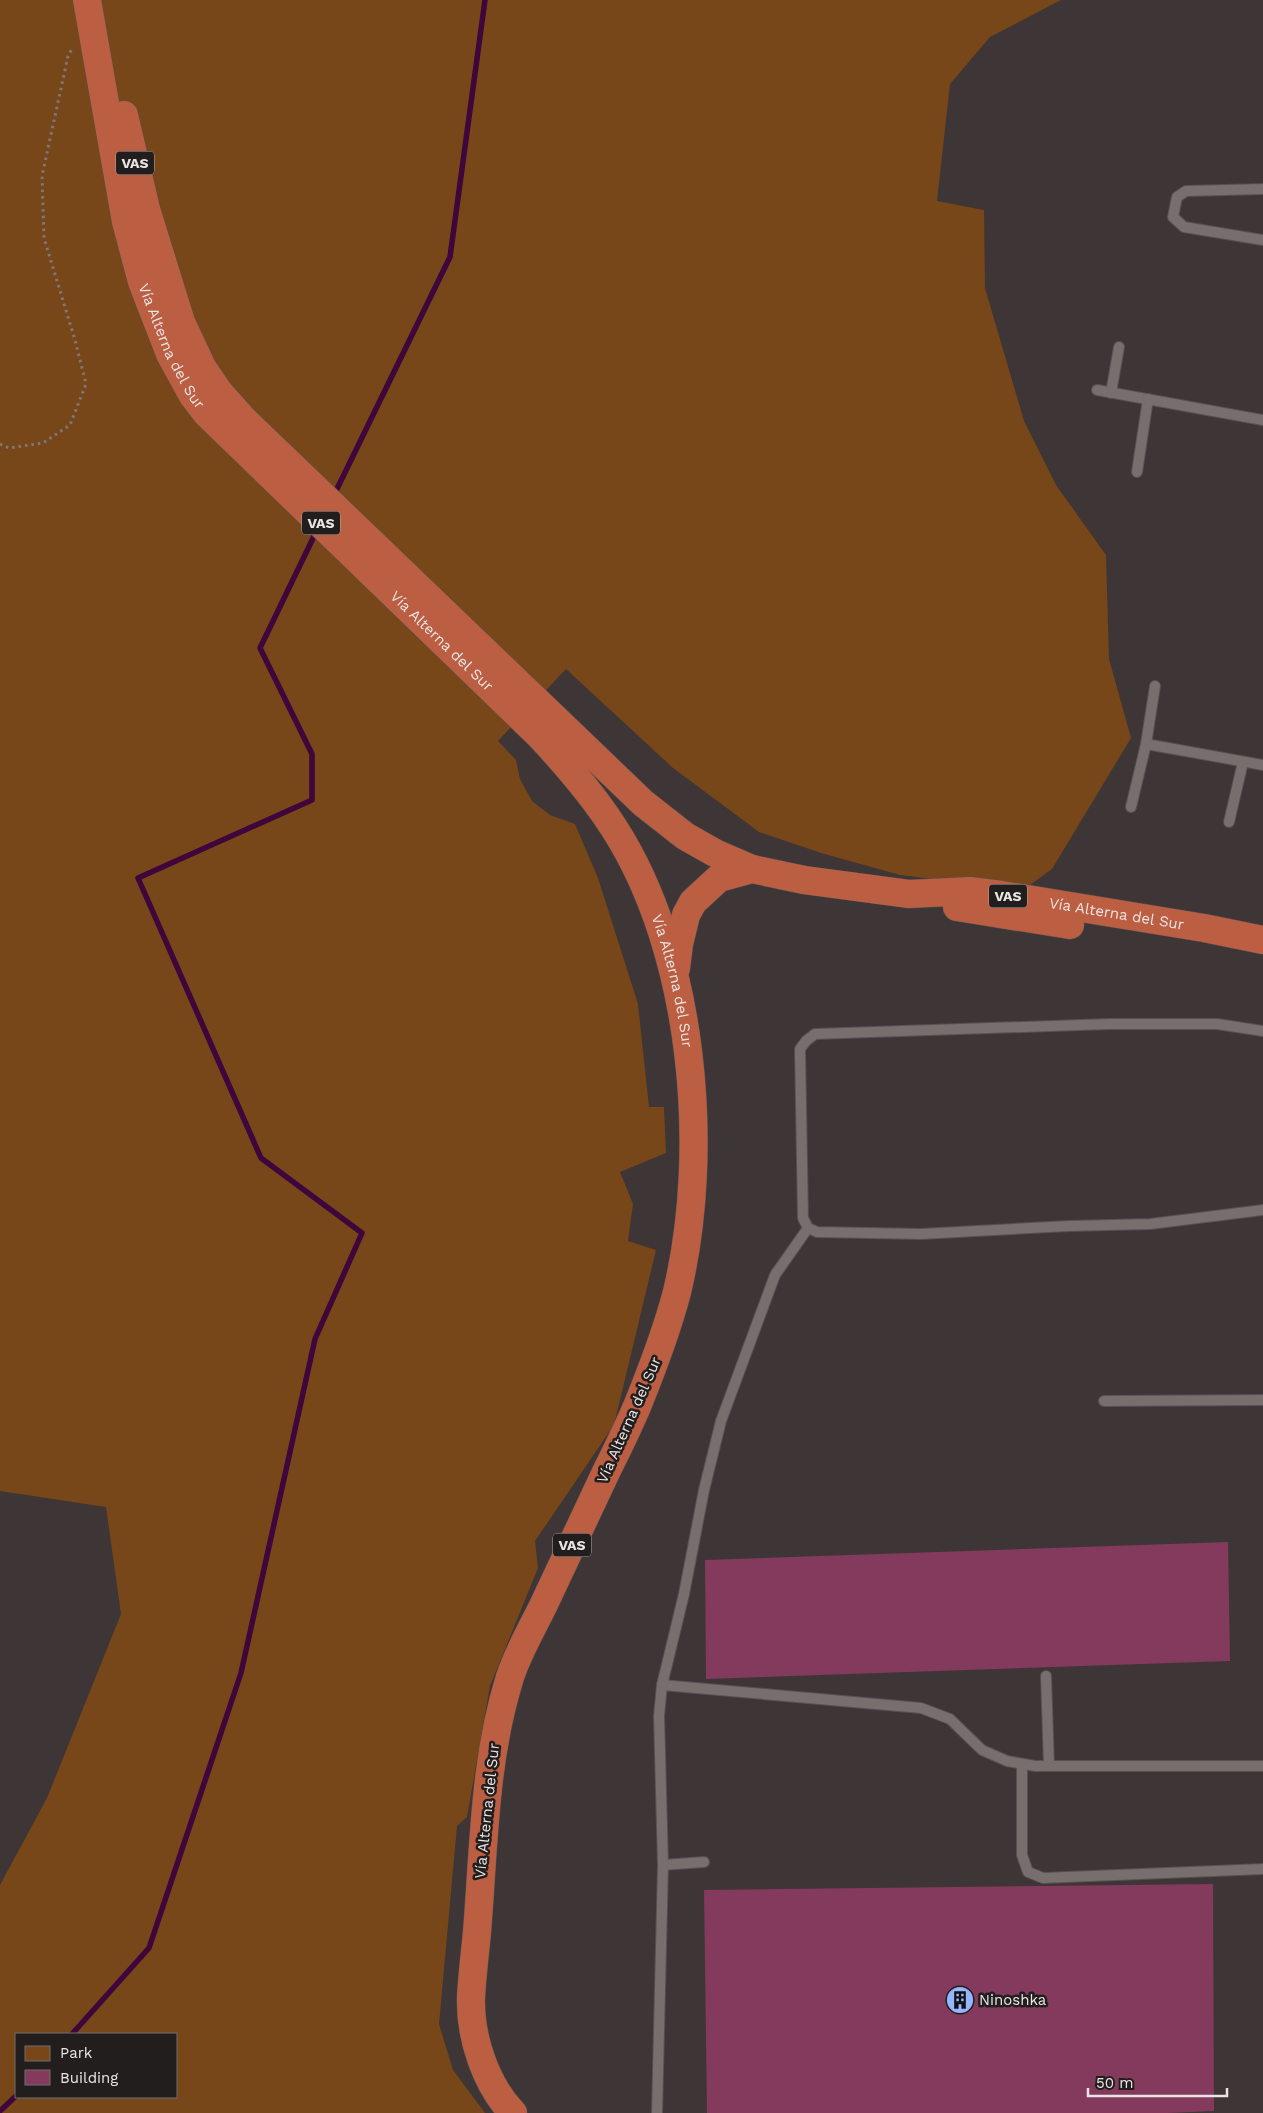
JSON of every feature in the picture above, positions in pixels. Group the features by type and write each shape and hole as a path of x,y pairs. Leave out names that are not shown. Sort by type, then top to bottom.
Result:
{"highway":[{"name":"Vía Alterna del Sur","path":"87,0 126,222 142,282 170,354 192,396 208,414 547,726 643,803 685,836 715,853 752,869 804,880 909,894 970,891 1002,894 1204,928 1263,940"},
{"name":"Vía Alterna del Sur","path":"106,0 123,107 146,209 181,322 202,367 228,402 547,726 578,779 615,829 640,877 661,927 675,974 689,1068 693,1135 687,1233 677,1291 660,1350 637,1407 510,1674 487,1784 471,2000 472,2014 479,2053 502,2101 513,2113"},
{"path":"675,974 679,944 686,915 693,902 719,878 752,869"},
{"path":"909,894 944,905 1172,942 1263,960"}],"lane":[{"path":"1263,189 1186,190 1177,197 1173,217 1184,227 1263,240"},
{"path":"1111,393 1119,347"},
{"path":"1097,390 1263,420"},
{"path":"1137,472 1148,399"},
{"path":"1131,807 1146,744 1155,686"},
{"path":"1146,744 1263,765"},
{"path":"1229,822 1243,762"},
{"path":"1263,1031 1217,1024 1109,1024 815,1034 800,1049 804,1218 808,1228 817,1232 921,1234 1069,1226 1150,1224 1263,1210"},
{"path":"657,2113 663,1865 659,1716 662,1685 684,1594 704,1490 721,1421 775,1275 808,1228"},
{"path":"1104,1401 1263,1400"},
{"path":"1046,1676 1049,1766"},
{"path":"662,1685 920,1708 950,1719 982,1750 1007,1761 1022,1764 1049,1766 1263,1766"},
{"path":"1022,1764 1022,1855 1028,1872 1043,1878 1263,1869"},
{"path":"663,1865 704,1862"}],"path":[{"path":"0,444 9,448 43,443 70,425 86,384 76,340 44,238 42,176 68,56 73,48"}],"green space":[{"path":"0,0 1061,0 990,37 950,84 937,201 984,210 985,288 1024,421 1056,485 1106,555 1109,659 1131,738 1052,869 1023,890 900,875 821,853 759,832 673,768 566,669 498,741 516,760 520,779 532,801 550,815 575,824 598,878 638,1004 649,1107 664,1107 666,1153 620,1172 633,1204 628,1241 656,1250 614,1425 535,1541 538,1568 490,1686 467,1817 457,1826 439,2024 453,2070 485,2113 0,2113 0,1885 47,1798 121,1614 106,1507 0,1491"}],"building":[{"path":"1228,1542 1230,1661 706,1679 705,1560"},
{"name":"Ninoshka","path":"1213,1884 1214,2111 1168,2113 707,2113 704,1890"}],"waterway":[{"path":"334,495 450,257 485,0"},
{"path":"73,2033 149,1948 241,1673 315,1339 362,1233 261,1158 138,878 312,800 312,754 260,648 317,530"},
{"path":"0,2111 15,2097"}],"place":[{"name":"Ninoshka","path":"960,2000"}]}
